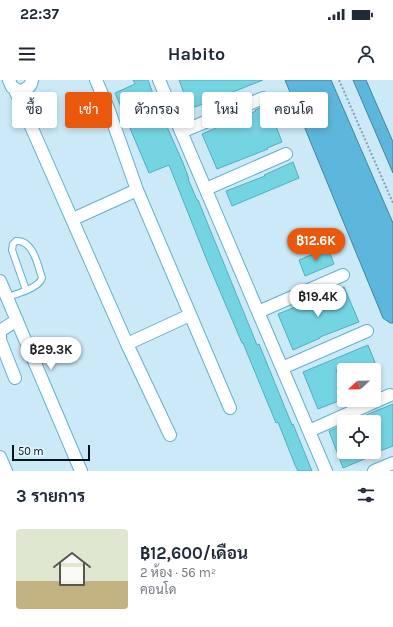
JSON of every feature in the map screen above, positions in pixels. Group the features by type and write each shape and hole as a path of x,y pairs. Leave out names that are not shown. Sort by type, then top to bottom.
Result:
{"street":[{"path":"12,85 19,91 30,87 32,80"},
{"path":"96,80 108,108 137,190 230,408"},
{"path":"159,80 326,471"},
{"path":"12,85 73,219 127,344 170,435"},
{"path":"181,132 260,99"},
{"path":"206,189 286,154"},
{"path":"73,219 137,190"},
{"path":"258,312 343,275"},
{"path":"0,281 81,471"},
{"path":"127,344 190,315"},
{"path":"15,378 0,340 0,331 16,320"},
{"path":"282,368 367,331"},
{"path":"309,431 390,395"},
{"path":"0,457 6,471"},
{"path":"374,471 393,463"}],"lane":[{"path":"7,297 38,286 42,278 31,250 27,244 16,241 12,244 12,250 26,290"}],"path":[{"path":"339,80 393,203"}],"water":[{"path":"285,80 331,80 393,223 393,323 390,323 383,318 305,128 328,128 328,92 290,92"},
{"path":"353,80 366,80 393,142 393,173"}],"building":[{"path":"133,80 148,80 152,92 120,92 120,105 115,93 135,84"},
{"path":"179,80 263,80 233,92 202,92 202,104 194,107 194,92 184,92"},
{"path":"260,108 260,128 277,128 282,142 217,169 202,134 216,128 252,128 252,113 256,111 255,110"},
{"path":"130,128 168,128 257,345 259,344 312,471 298,471 295,465 278,422 276,423 208,263 169,165 149,173"},
{"path":"293,162 299,178 232,206 226,191 265,176 264,175"},
{"path":"328,248 334,264 305,276 299,260"},
{"path":"344,287 359,322 320,337 293,350 278,314"},
{"path":"368,345 375,363 337,363 337,402 318,409 303,372"},
{"path":"393,404 393,446 381,451 381,415 366,415"},
{"path":"337,428 337,452 329,431"},
{"path":"340,459 364,459 343,468"}]}
